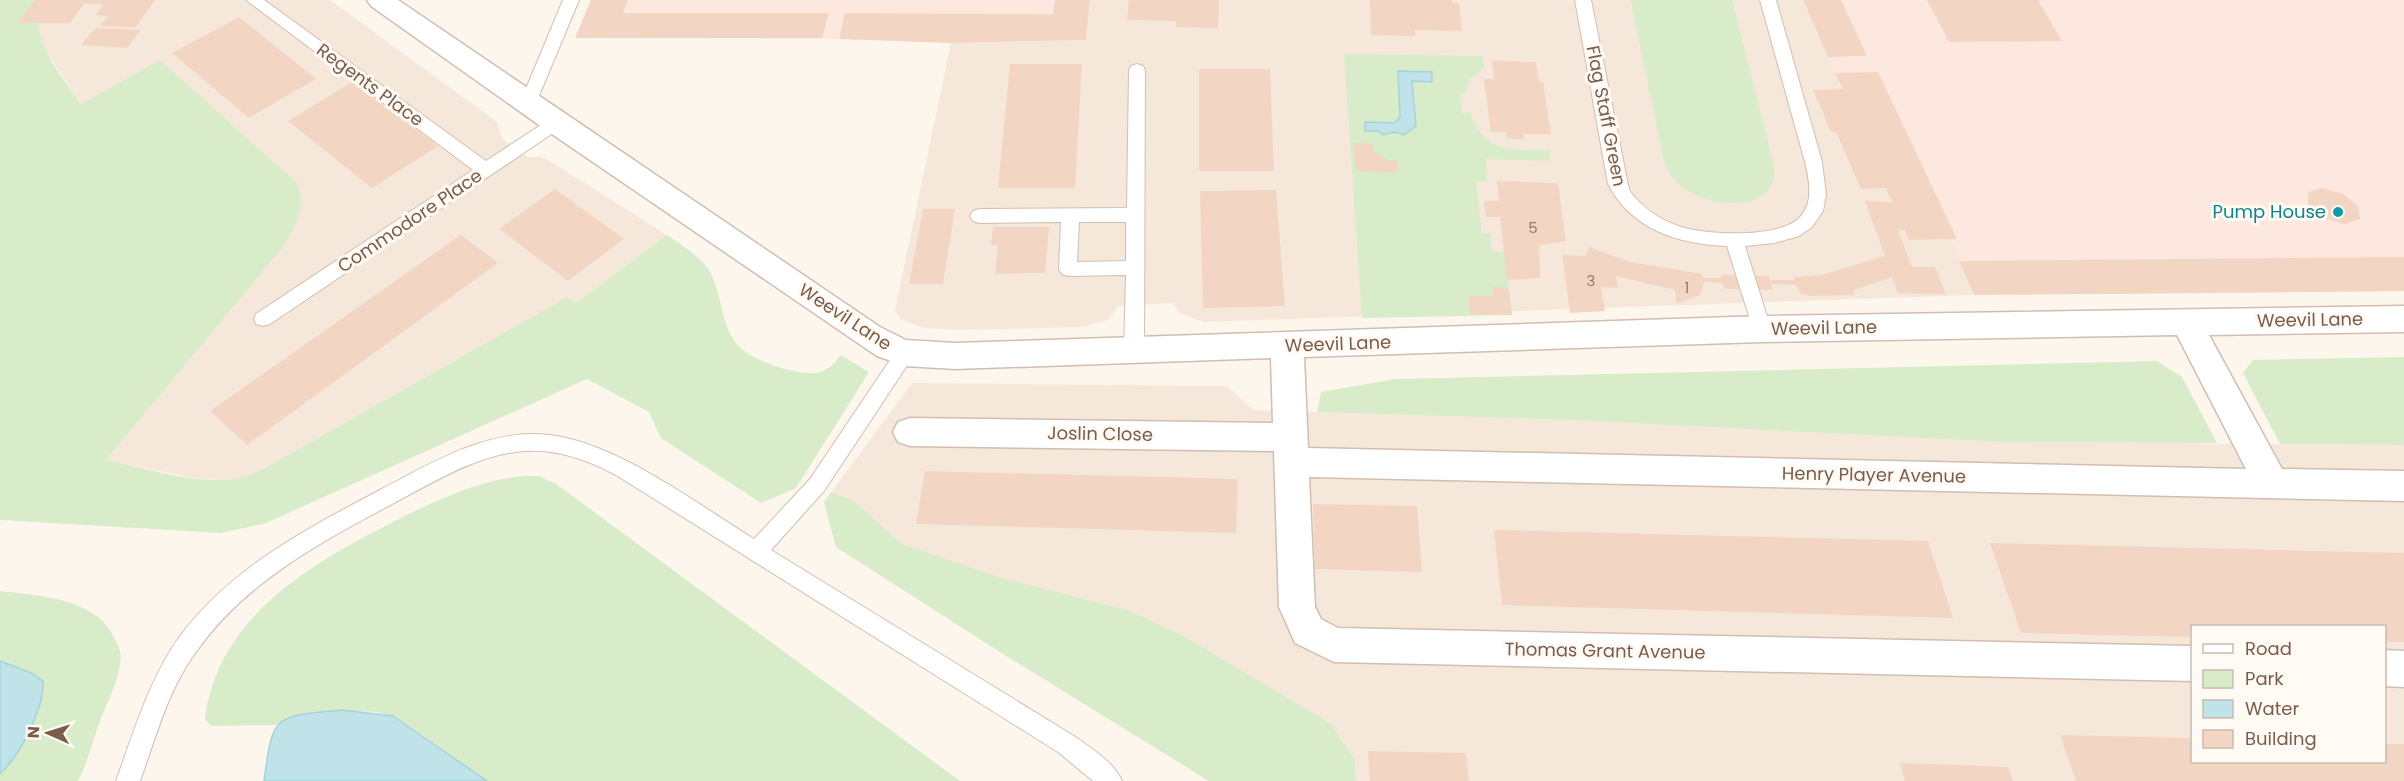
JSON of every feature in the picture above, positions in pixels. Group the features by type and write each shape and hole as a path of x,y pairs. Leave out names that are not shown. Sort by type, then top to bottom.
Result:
{"street":[{"name":"Weevil Lane","path":"380,0 869,336 888,347 905,353 955,356 1134,351 1762,329 2404,319"},
{"path":"2186,321 2272,484 2404,486"},
{"name":"Thomas Grant Avenue","path":"1287,346 1298,607 1308,631 1334,645 2191,664"},
{"name":"Joslin Close","path":"910,432 1291,449"},
{"name":"Henry Player Avenue","path":"1291,449 2272,484"},
{"path":"2386,668 2404,669"}],"lane":[{"name":"Regents Place","path":"254,0 486,170"},
{"path":"528,103 571,0"},
{"name":"Flag Staff Green","path":"1583,0 1617,184 1622,196 1650,220 1673,231 1697,237 1768,239 1782,236 1806,222 1813,215 1818,191 1812,159 1768,0"},
{"path":"1134,351 1137,69"},
{"name":"Commodore Place","path":"263,319 556,123"},
{"path":"979,216 1135,215"},
{"path":"1070,216 1068,269 1135,268"},
{"path":"1733,238 1762,329"},
{"path":"755,552 817,485 905,353"},
{"path":"128,781 157,704 176,662 206,620 234,592 284,554 449,464 476,452 526,442 555,444 580,450 623,470 1066,744 1099,769 1110,781"}],"shaded area":[{"path":"55,0 330,0 497,122 502,139 528,157 541,157 553,163 667,235 576,303 567,297 265,468 241,478 221,480 193,478 106,460 200,345 81,104 42,45 39,32 41,19"},
{"path":"591,0 1067,0 1053,14 846,13 839,39 575,38"},
{"path":"1090,0 1803,0 1909,240 1951,239 1974,295 1203,322 1180,313 1173,303 1117,306 1107,320 1083,327 961,330 925,328 900,319 895,310 951,43 1086,40"},
{"path":"1803,0 2404,0 2404,291 1974,295 1951,239 1909,240"},
{"path":"912,383 1227,386 1253,410 1569,420 2001,442 2404,445 2404,781 1209,781 836,547 824,502"}],"green space":[{"path":"0,0 55,0 41,19 42,40 53,63 81,104 160,60 297,183 300,192 298,217 282,248 106,460 207,480 223,480 249,475 567,297 576,303 667,235 695,255 709,270 731,335 742,349 752,356 788,370 811,373 824,371 841,355 869,372 796,488 761,503 661,438 649,412 587,379 266,523 221,533 0,520"},
{"path":"1631,0 1732,0 1774,166 1773,181 1766,192 1756,199 1728,203 1713,201 1688,191 1671,175 1664,163"},
{"path":"1344,54 1483,56 1484,68 1470,79 1466,93 1460,93 1462,113 1470,113 1484,137 1501,147 1549,150 1550,161 1486,159 1487,181 1476,182 1482,234 1491,234 1492,252 1505,252 1512,315 1362,318"},
{"path":"2404,357 2404,445 2280,444 2243,373 2253,360"},
{"path":"2157,361 2182,377 2217,443 2001,442 1569,420 1317,412 1321,392 1396,379"},
{"path":"539,476 556,484 960,781 487,781 414,729 393,716 376,712 342,710 289,716 276,725 211,726 205,719 213,683 228,652 248,624 272,599 299,577 360,539 439,500 489,482"},
{"path":"831,492 855,502 902,544 1005,579 1127,610 1180,634 1331,724 1355,760 1356,781 1209,781 836,547 824,502"},
{"path":"0,591 50,598 82,608 96,616 108,627 119,647 121,658 117,677 78,781 0,781 0,774 24,743 38,706 43,681 32,673 0,661"}],"water":[{"path":"1398,71 1432,72 1432,82 1412,81 1416,126 1404,135 1395,132 1383,135 1379,131 1365,131 1365,122 1394,123 1400,117"},
{"path":"0,661 31,673 43,681 40,705 23,744 0,774"},
{"path":"342,710 393,716 487,781 264,781 271,741 281,722 303,714"}],"building":[{"path":"35,0 155,0 136,27 100,26 108,16 96,15 103,4 84,4 70,23 17,23"},
{"path":"591,0 628,0 623,13 829,13 822,38 575,38"},
{"path":"1055,0 1090,0 1086,40 951,43 839,39 845,13 1053,14"},
{"path":"1129,0 1219,0 1218,28 1176,27 1176,21 1127,20"},
{"path":"1370,0 1452,0 1452,3 1459,3 1462,31 1415,30 1415,36 1371,35"},
{"path":"1803,0 1841,0 1867,56 1828,57"},
{"path":"1927,0 2038,0 2062,41 1949,42"},
{"path":"239,17 316,79 249,118 172,53"},
{"path":"96,28 141,30 127,48 81,45"},
{"path":"1492,61 1536,62 1539,82 1543,82 1551,134 1523,134 1524,139 1507,139 1506,132 1491,132 1484,79 1494,79"},
{"path":"1010,64 1082,64 1075,188 998,188"},
{"path":"1199,69 1270,69 1274,171 1199,171"},
{"path":"1878,72 1957,239 1909,240 1905,230 1898,230 1912,267 1935,267 1946,294 1898,293 1892,277 1853,290 1855,295 1811,296 1801,294 1796,285 1771,284 1773,290 1725,289 1723,283 1704,282 1700,295 1677,304 1675,290 1616,276 1618,288 1601,287 1605,311 1570,313 1562,255 1586,256 1589,247 1630,262 1702,274 1703,278 1722,278 1721,275 1769,276 1770,280 1794,280 1794,277 1821,275 1885,256 1865,201 1892,202 1886,188 1861,189 1836,132 1831,132 1813,90 1843,89 1835,73"},
{"path":"352,82 438,146 372,188 288,121"},
{"path":"1354,143 1372,144 1374,152 1387,160 1396,160 1397,173 1358,171 1355,166"},
{"path":"1497,181 1558,183 1566,241 1539,245 1540,278 1507,280 1500,217 1486,217 1484,201 1499,201"},
{"name":"Pump House","path":"2322,188 2343,194 2358,206 2360,219 2345,224 2323,218 2308,205 2308,192"},
{"path":"555,189 624,239 568,281 499,229"},
{"path":"1276,190 1285,306 1203,308 1200,191"},
{"path":"923,209 955,209 943,284 909,284"},
{"path":"993,227 1049,227 1045,273 995,274 998,245 991,245"},
{"path":"461,235 498,263 247,445 210,411"},
{"path":"2404,257 2404,291 2103,294 1974,295 1959,261"},
{"path":"1492,287 1508,288 1512,315 1470,314 1468,296 1493,296"},
{"path":"925,471 1238,479 1236,533 916,524"},
{"path":"1313,504 1417,506 1422,572 1315,569"},
{"path":"1494,530 1928,541 1953,618 1502,605"},
{"path":"1990,543 2404,553 2404,642 2386,642 2386,625 2191,625 2191,637 2021,633"},
{"path":"2060,735 2191,738 2191,763 2386,763 2386,744 2404,744 2404,781 2076,781"},
{"path":"1368,751 1466,753 1469,781 1370,781"},
{"path":"1900,763 2008,767 2013,781 1905,781"}],"place":[{"name":"Pump House","path":"2338,212"}]}
